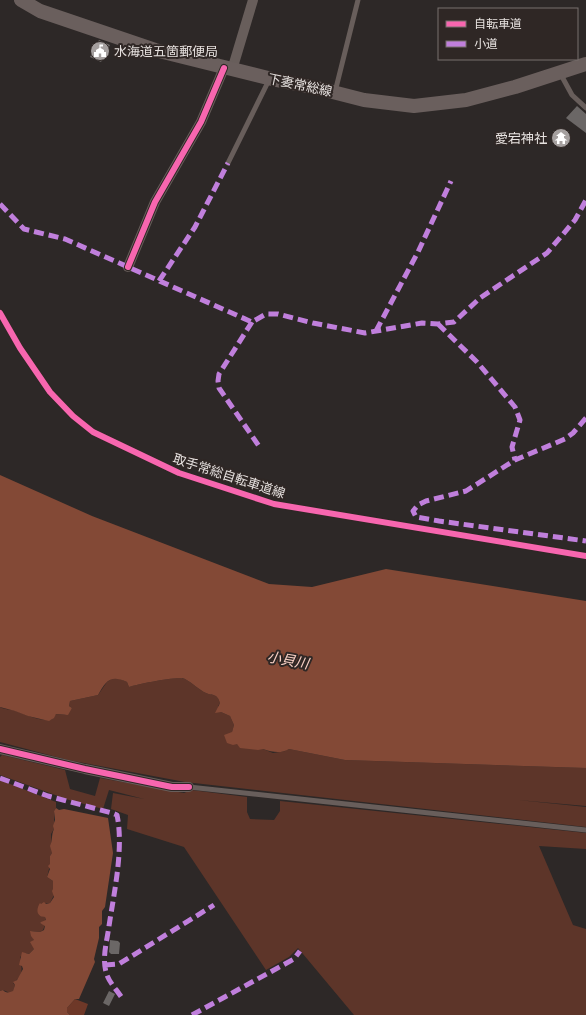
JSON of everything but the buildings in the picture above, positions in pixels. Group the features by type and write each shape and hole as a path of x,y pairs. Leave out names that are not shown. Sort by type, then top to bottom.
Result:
{"main road":[{"name":"下妻常総線","path":"21,0 40,11 155,50 269,79 364,100 414,106 466,100 515,87 586,64"}],"street":[{"path":"128,267 155,202 201,122 228,69 253,0"},
{"path":"0,749 92,771 172,786 189,787"}],"lane":[{"path":"335,93 358,0"},
{"path":"560,72 572,95 586,108"},
{"path":"228,163 269,79"},
{"name":"取手常総自転車道線","path":"0,313 20,348 50,392 73,416 94,432 179,473 274,504 586,556"},
{"path":"189,787 586,830"}],"shaded area":[{"path":"113,678 127,682 129,687 166,679 185,679 203,692 214,695 218,698 220,703 218,706 221,712 230,716 234,725 232,732 237,744 263,749 273,753 289,749 345,760 586,768 586,806 518,800 586,807 586,827 185,782 68,760 0,742 0,707 14,710 38,719 51,720 56,714 65,715 72,708 69,706 70,701 98,695 107,682"},
{"path":"2,755 65,770 70,789 95,796 100,778 184,793 191,790 247,797 247,812 250,819 274,820 280,811 280,801 586,833 586,849 539,846 573,925 586,929 586,1015 354,1015 298,948 289,957 266,970 184,847 127,829 128,815 111,809 113,793 144,799 109,790 103,809 69,800 0,775 0,757"},
{"path":"0,780 56,802 56,808 54,811 54,829 51,834 52,853 50,856 51,861 47,877 53,881 54,895 50,903 41,904 38,913 39,915 45,917 46,921 40,923 45,925 43,930 40,932 31,931 34,940 34,949 29,954 26,953 20,957 22,968 21,974 13,983 15,985 13,992 10,993 3,990 0,991"},
{"path":"75,999 88,1004 84,1015 70,1015 67,1012 67,1008"}],"water":[{"name":"小貝川","path":"0,475 92,516 269,584 312,587 386,569 586,601 586,768 345,760 289,749 283,752 276,752 263,749 258,750 240,748 237,744 233,745 227,743 224,735 232,732 234,725 230,716 221,712 215,713 220,703 218,698 214,695 203,692 191,682 181,678 129,687 127,682 112,679 106,683 98,695 70,701 69,706 72,708 68,715 56,714 54,718 49,721 0,707"},
{"path":"56,808 59,810 64,809 108,818 113,853 105,907 102,911 102,924 99,927 99,938 94,959 95,962 79,999 75,999 67,1008 67,1012 70,1015 0,1015 0,991 13,991 15,985 13,982 17,980 23,969 22,966 19,965 22,952 29,954 34,949 30,942 34,940 30,931 40,932 44,930 45,926 40,923 46,920 45,917 38,914 37,910 39,905 40,903 41,904 44,902 46,904 50,903 54,897 52,891 53,881 47,877 50,869 48,866 50,864 50,856 52,853 50,846 54,829 54,811"}],"marked path":[{"path":"159,281 195,227 228,163"},
{"path":"376,331 418,252 451,181"},
{"path":"0,204 24,229 65,239 252,322 266,314 278,314 313,323 365,333 422,323 438,324 454,322 480,298 547,253 575,220 586,200"},
{"path":"252,322 219,374 218,381 219,388 261,449"},
{"path":"438,324 477,362 515,407 520,420 512,447 515,460"},
{"path":"586,418 573,433 565,439 515,460 466,491 426,501 418,505 413,511 416,517 439,521 586,541"},
{"path":"0,778 48,796 117,815 119,828 119,856 104,961 107,975 122,998"},
{"path":"105,965 119,964 214,905"},
{"path":"192,1015 294,959 300,951"}],"cycle path":[{"path":"128,267 155,202 201,122 224,68"},
{"path":"0,313 20,348 50,392 73,416 93,432 179,473 274,504 586,556"},
{"path":"0,749 172,787 189,787"}],"place":[{"name":"水海道五箇郵便局","path":"100,51"},
{"name":"愛宕神社","path":"561,138"}]}
